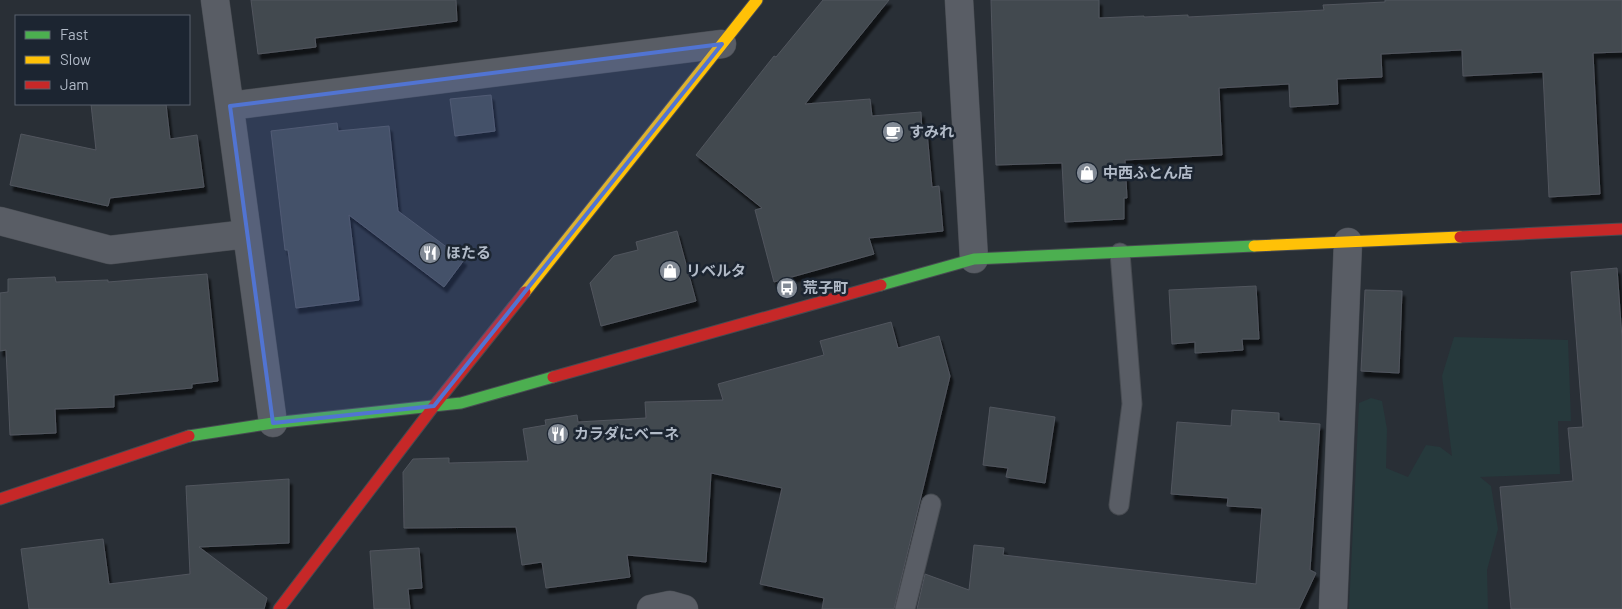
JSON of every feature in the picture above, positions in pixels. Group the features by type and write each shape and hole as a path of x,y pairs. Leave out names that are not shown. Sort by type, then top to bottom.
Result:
{"street":[{"path":"215,0 273,423"},
{"path":"278,609 434,406 757,0"},
{"path":"959,0 974,259"},
{"path":"230,106 722,44"},
{"path":"0,220 110,250 247,234"},
{"path":"0,499 193,435 273,423 461,404 974,259 1622,229"},
{"path":"1333,609 1348,242"},
{"path":"651,609 670,605 684,609"}],"lane":[{"path":"1120,253 1132,404 1120,505"},
{"path":"904,609 931,504"}],"highlighted area":[{"path":"722,44 434,406 273,423 230,106"}],"shaded area":[{"path":"1454,337 1568,340 1571,421 1558,421 1560,474 1480,477 1491,486 1498,529 1487,570 1488,609 1349,609 1359,403 1371,398 1382,401 1387,429 1386,468 1408,477 1426,445 1440,447 1452,456 1442,376"}],"building":[{"path":"251,0 456,0 457,21 315,38 316,47 258,54"},
{"path":"823,0 889,0 805,104 870,99 872,116 921,112 922,132 927,132 932,187 939,186 943,231 869,238 874,254 774,282 755,210 762,208 696,155 774,56 776,57"},
{"path":"991,0 1099,0 1099,18 1188,15 1188,17 1324,10 1323,5 1385,2 1385,0 1622,0 1622,52 1593,53 1600,194 1549,197 1543,72 1463,76 1462,50 1381,54 1382,77 1337,79 1338,104 1290,107 1289,84 1219,88 1222,155 1125,160 1127,198 1124,198 1124,219 1065,222 1062,163 996,165"},
{"path":"491,95 495,131 455,136 450,99"},
{"path":"91,105 166,105 170,139 197,135 204,187 110,198 108,206 10,185 21,134 96,150"},
{"path":"337,123 338,131 389,126 398,211 464,260 444,287 349,215 359,300 296,308 288,250 285,250 271,131"},
{"path":"677,231 696,301 601,326 590,283 614,256 638,250 636,242"},
{"path":"1617,268 1622,338 1622,609 1511,609 1500,487 1573,481 1568,428 1583,427 1571,272"},
{"path":"207,274 218,381 192,384 192,388 114,395 114,407 55,409 56,433 10,435 6,350 0,351 0,293 8,292 8,279 55,277 56,282 108,280 108,282"},
{"path":"1256,286 1259,339 1242,339 1243,350 1195,353 1195,342 1172,344 1169,290"},
{"path":"1365,290 1402,291 1399,373 1361,371"},
{"path":"891,322 898,348 939,336 950,376 894,609 822,609 824,598 760,584 782,488 711,473 706,562 627,555 630,577 546,588 542,562 522,565 516,527 404,528 403,472 413,459 449,458 449,463 528,461 523,429 546,425 545,420 577,415 578,422 646,418 645,402 723,400 718,384 824,355 820,341"},
{"path":"990,407 1055,417 1045,483 1006,477 1008,468 983,465"},
{"path":"1232,410 1279,413 1279,421 1320,424 1310,570 1316,573 1299,609 917,609 925,574 969,590 974,545 1004,548 1003,555 1256,584 1262,508 1227,506 1228,498 1171,494 1177,422 1231,426"},
{"path":"289,479 289,543 199,547 267,598 264,609 29,609 21,549 103,539 109,584 190,574 186,486"},
{"path":"419,548 422,588 408,589 410,609 374,609 370,551"}],"traffic: fast":[{"path":"881,285 974,259 1254,246"},
{"path":"189,436 273,423 461,403 553,377"}],"traffic: slow":[{"path":"525,292 757,0"},
{"path":"1254,246 1460,237"}],"traffic: jam":[{"path":"1460,237 1622,229"},
{"path":"553,377 881,285"},
{"path":"279,609 434,406 525,292"},
{"path":"0,499 189,436"}],"place":[{"name":"すみれ","path":"893,132"},
{"name":"中西ふとん店","path":"1087,173"},
{"name":"ほたる","path":"430,253"},
{"name":"リベルタ","path":"670,271"},
{"name":"荒子町","path":"787,288"},
{"name":"カラダにベーネ","path":"558,434"}]}
